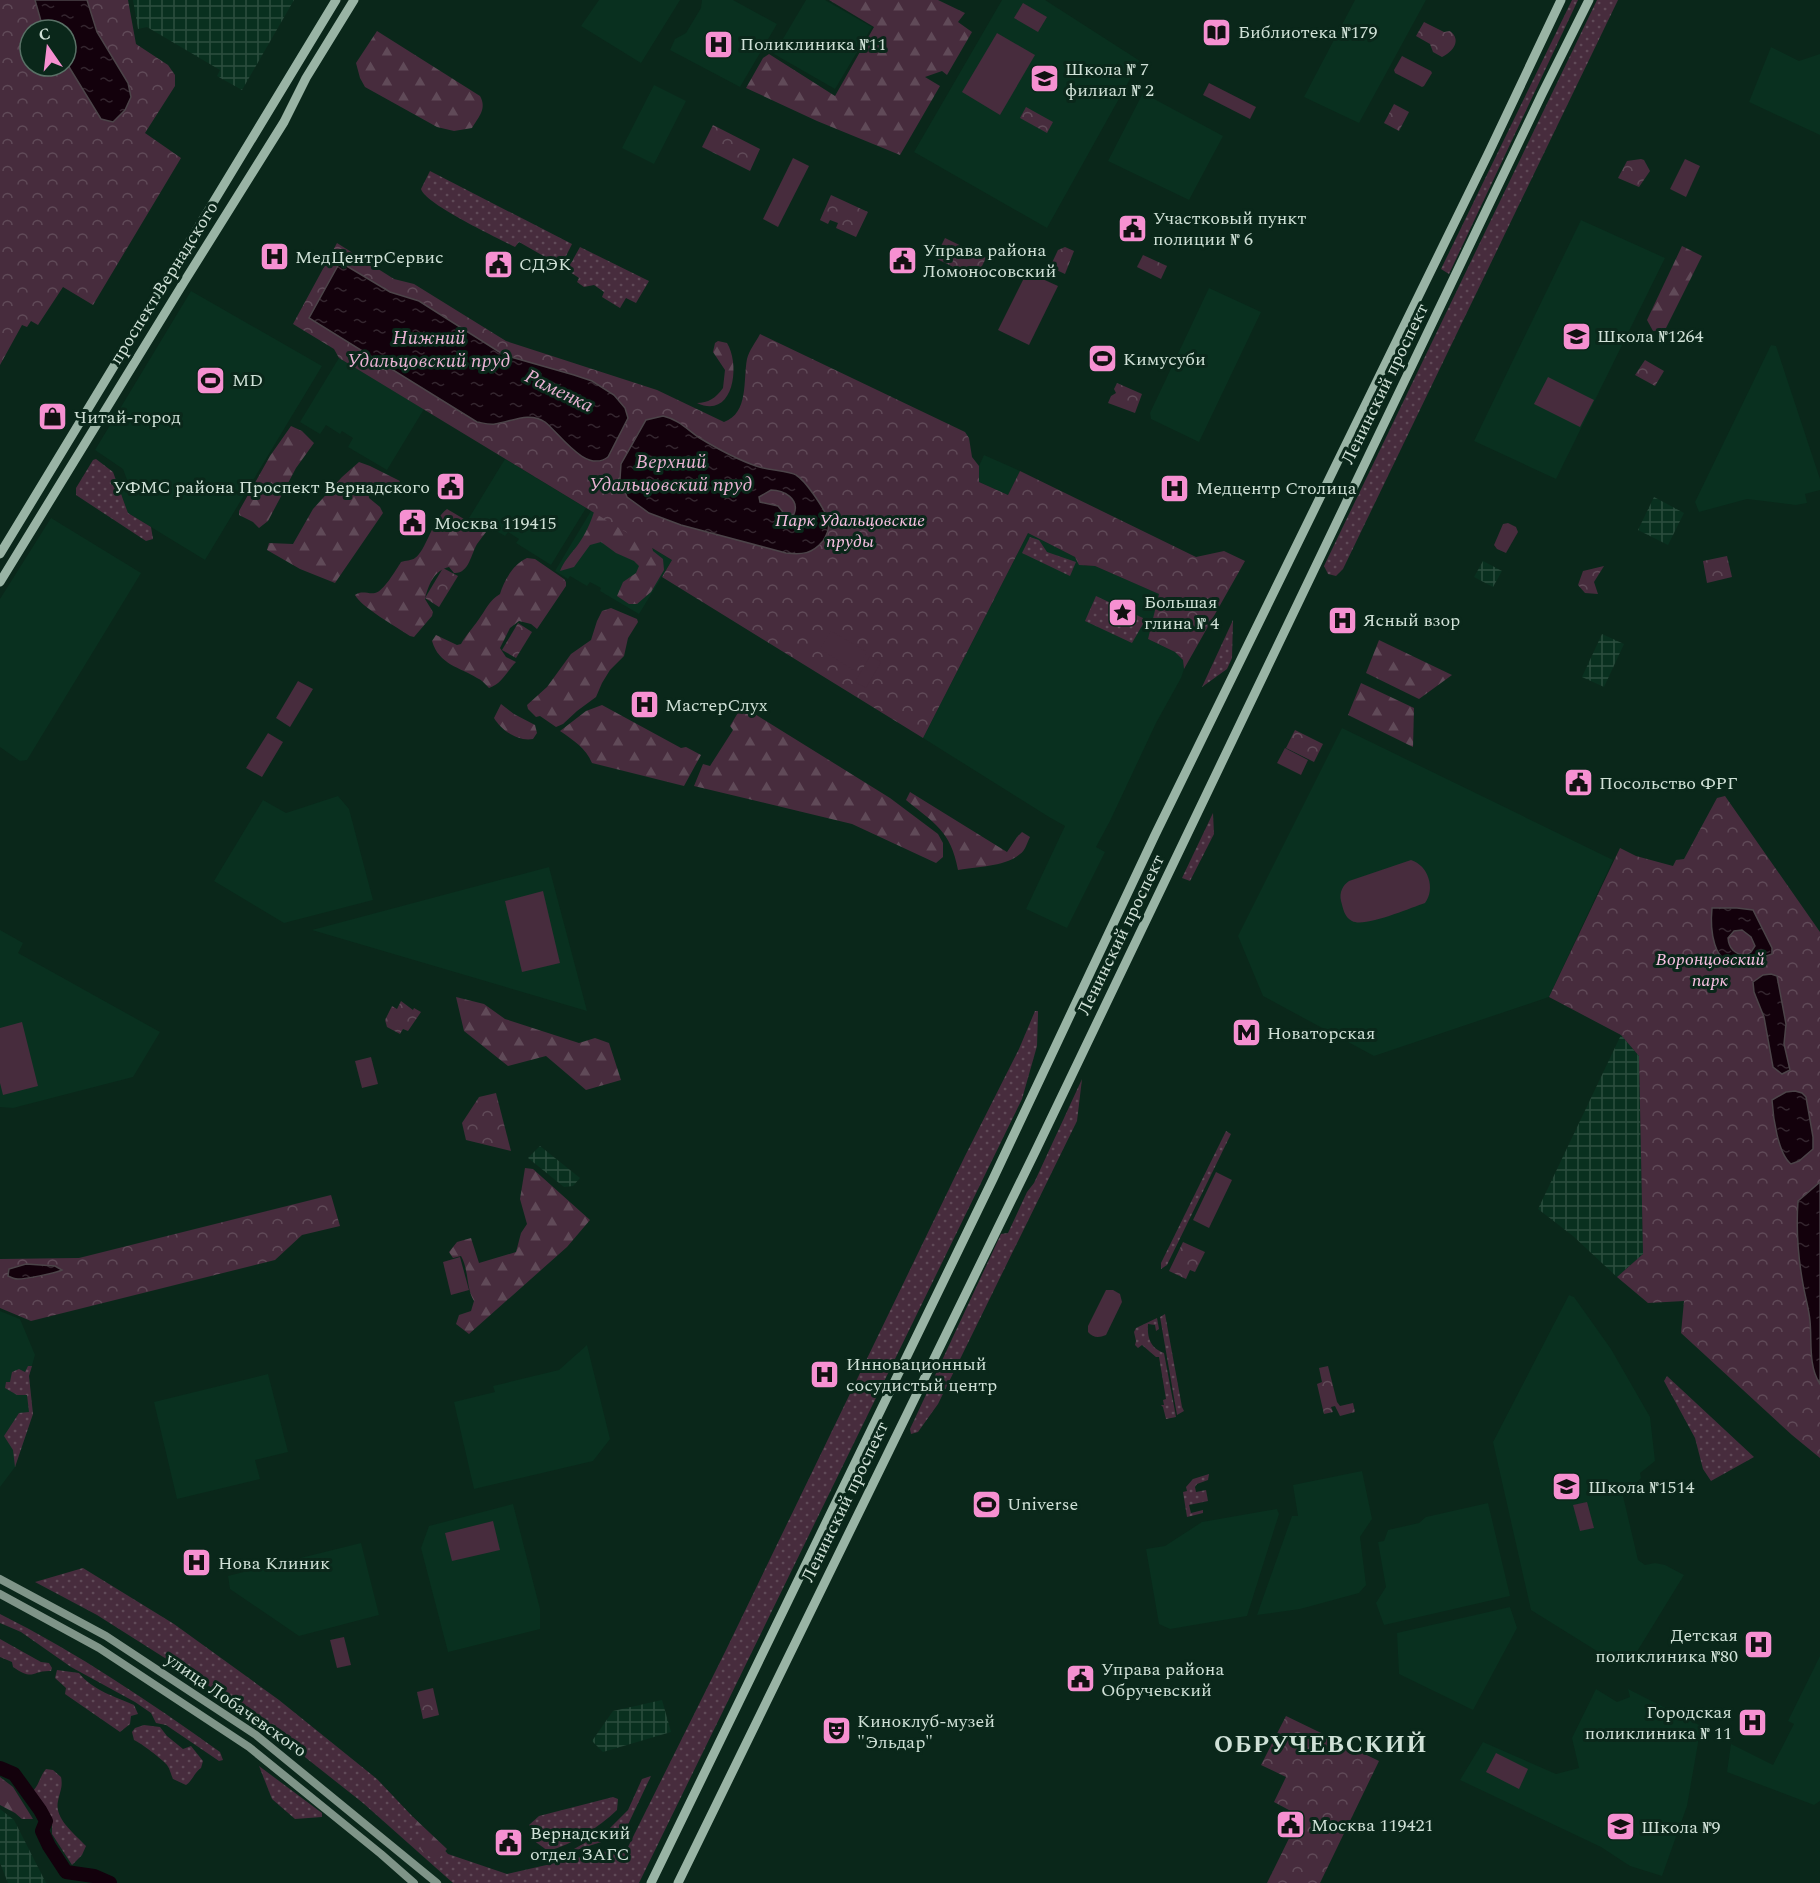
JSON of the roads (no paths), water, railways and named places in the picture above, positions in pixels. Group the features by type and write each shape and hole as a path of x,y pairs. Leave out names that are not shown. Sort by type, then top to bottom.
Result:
{"main road":[{"name":"проспект Вернадского","path":"0,554 336,0"},
{"name":"проспект Вернадского","path":"0,582 183,282 284,122 306,78 354,0"},
{"name":"Ленинский проспект","path":"651,1883 1561,0"},
{"name":"Ленинский проспект","path":"678,1883 1031,1160 1589,0"},
{"name":"улица Лобачевского","path":"0,1580 106,1636 256,1735 437,1883"},
{"name":"улица Лобачевского","path":"0,1594 99,1648 249,1747 414,1883"}],"water":[{"path":"35,0 87,0 97,32 128,83 131,97 125,110 113,122 101,119 76,78 78,78 78,18 40,18"},
{"name":"Нижний Удальцовский пруд","path":"340,262 390,292 419,301 504,355 592,381 614,395 625,408 628,418 608,457 600,461 582,457 545,422 533,417 493,424 477,422 309,318"},
{"name":"Верхний Удальцовский пруд","path":"668,417 698,437 741,460 796,475 819,502 826,515 829,523 823,541 815,549 806,553 786,553 681,525 649,513 627,497 620,479 621,464 646,420","holes":["771,490 790,496 795,504 794,514 786,516 778,506 760,502 759,497"]},
{"path":"1712,908 1753,910 1772,948 1772,954 1740,964 1724,959 1715,944","holes":["1742,930 1751,937 1755,946 1745,956 1733,950 1728,938 1734,931"]},
{"path":"1763,975 1777,976 1786,1024 1784,1044 1790,1070 1782,1074 1773,1067 1764,1017 1754,992 1753,982"},
{"path":"1795,1091 1806,1097 1813,1149 1799,1161 1791,1164 1786,1159 1780,1144 1772,1100 1786,1092"},
{"path":"1820,1182 1820,1384 1812,1361 1810,1321 1800,1264 1797,1222 1798,1201"},
{"path":"26,1264 55,1266 62,1270 22,1279 8,1276 9,1269"}],"waterway":[{"path":"0,1768 14,1774 40,1810 46,1821 42,1831 66,1872 94,1876 110,1883"}],"place":[{"name":"Библиотека №179","path":"1217,32"},
{"name":"Поликлиника №11","path":"719,44"},
{"name":"Школа № 7 филиал № 2","path":"1044,79"},
{"name":"Участковый пункт полиции № 6","path":"1132,228"},
{"name":"МедЦентрСервис","path":"274,257"},
{"name":"Управа района Ломоносовский","path":"902,260"},
{"name":"СДЭК","path":"498,264"},
{"name":"Школа №1264","path":"1576,336"},
{"name":"Кимусуби","path":"1102,359"},
{"name":"MD","path":"211,380"},
{"name":"Читай-город","path":"53,417"},
{"name":"УФМС района Проспект Вернадского","path":"451,487"},
{"name":"Медцентр Столица","path":"1175,488"},
{"name":"Москва 119415","path":"413,523"},
{"name":"Большая глина № 4","path":"1123,612"},
{"name":"Ясный взор","path":"1342,620"},
{"name":"МастерСлух","path":"644,705"},
{"name":"Посольство ФРГ","path":"1578,783"},
{"name":"Новаторская","path":"1246,1033"},
{"name":"Инновационный сосудистый центр","path":"825,1374"},
{"name":"Школа №1514","path":"1567,1487"},
{"name":"Universe","path":"986,1504"},
{"name":"Нова Клиник","path":"197,1563"},
{"name":"Детская поликлиника №80","path":"1759,1645"},
{"name":"Управа района Обручевский","path":"1080,1679"},
{"name":"Городская поликлиника № 11","path":"1753,1722"},
{"name":"Киноклуб-музей \"Эльдар\"","path":"836,1731"},
{"name":"Москва 119421","path":"1290,1825"},
{"name":"Школа №9","path":"1620,1827"},
{"name":"Вернадский отдел ЗАГС","path":"509,1843"}],"district":[{"name":"ОБРУЧЕВСКИЙ","path":"1321,1745"}],"water label":[{"name":"Раменка","path":"559,391"}],"park label":[{"name":"Парк Удальцовские пруды","path":"850,530"},
{"name":"Воронцовский парк","path":"1710,969"}]}
